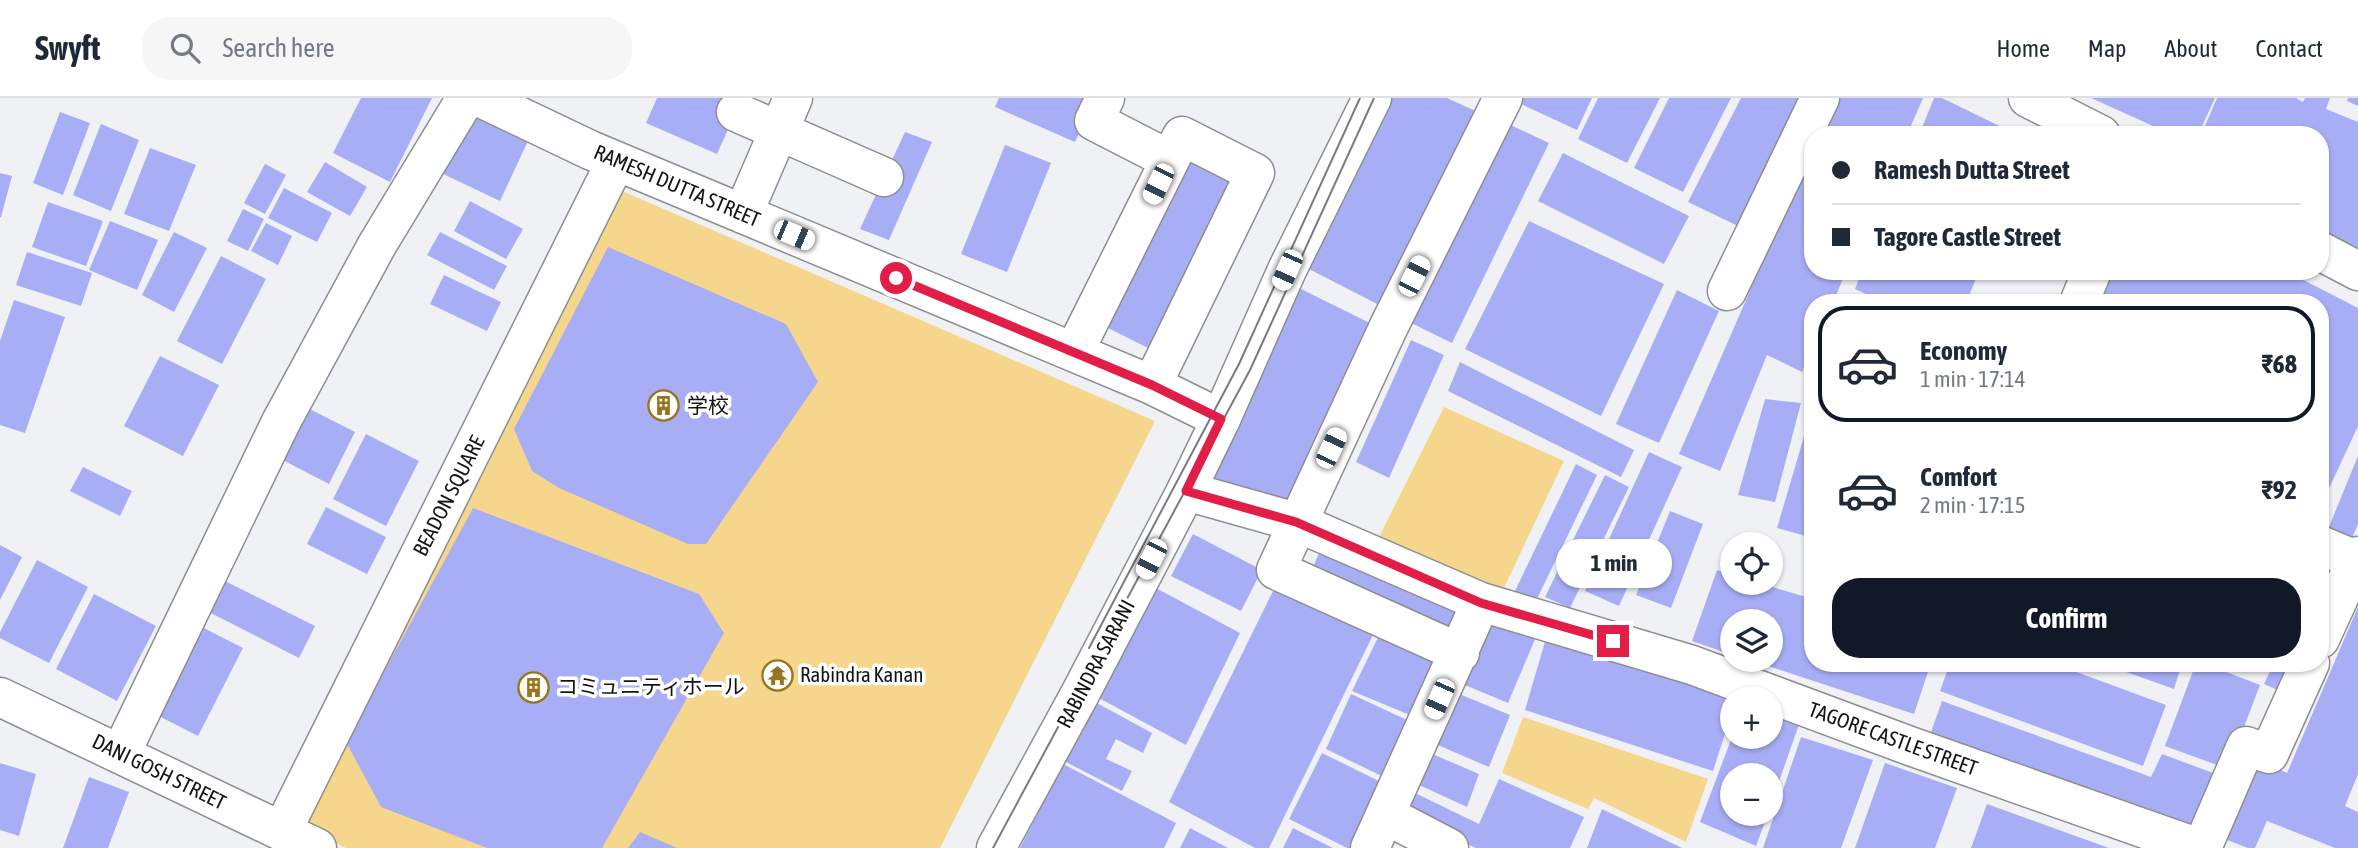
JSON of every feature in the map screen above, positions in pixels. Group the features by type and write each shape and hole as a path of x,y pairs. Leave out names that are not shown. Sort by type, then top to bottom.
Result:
{"street":[{"path":"121,753 281,422 377,245 466,98"},
{"path":"1105,98 1094,121 1170,160"},
{"name":"RABINDRA SARANI","path":"996,848 1186,491 1287,270 1372,98"},
{"path":"1460,653 1276,570 1389,326 1503,98"},
{"path":"1807,126 1820,98"},
{"path":"2028,98 2083,126"},
{"name":"RAMESH DUTTA STREET","path":"505,103 616,161 1152,385 1221,419"},
{"path":"736,112 786,114 884,177"},
{"path":"743,214 786,114"},
{"path":"1727,291 1804,131"},
{"path":"1074,352 1182,136 1255,173 1152,385"},
{"name":"BEADON SQUARE","path":"282,831 616,161"},
{"path":"2329,256 2358,271"},
{"name":"TAGORE CASTLE STREET","path":"1186,491 1296,522 1481,603 1692,665 1910,746 2200,848"},
{"path":"2329,548 2357,558 2329,619"},
{"path":"1449,848 1378,832 1481,603"},
{"path":"2200,848 2246,746 2269,754 2306,672"},
{"name":"DANI GOSH STREET","path":"0,697 317,848"}],"shaded area":[{"path":"601,182 1155,421 940,848 346,848 277,815"},
{"path":"1444,407 1564,461 1503,590 1379,537"},
{"path":"1523,717 1708,779 1686,842 1594,798 1588,809 1502,773"}],"building":[{"path":"361,98 432,98 390,182 333,153"},
{"path":"657,98 742,98 717,154 646,123"},
{"path":"999,98 1095,98 1075,142 995,107"},
{"path":"1391,98 1447,98 1480,113 1381,306 1307,268"},
{"path":"1523,98 1592,98 1577,130 1521,104"},
{"path":"1598,98 1660,98 1627,163 1578,139"},
{"path":"1669,98 1731,98 1683,192 1634,168"},
{"path":"1741,98 1803,98 1738,226 1688,202"},
{"path":"1834,98 1923,98 1911,126 1822,126"},
{"path":"1934,98 1942,98 2000,126 1923,126"},
{"path":"2091,98 2215,98 2202,126 2153,126"},
{"path":"2217,98 2296,98 2303,102 2305,98 2330,98 2326,109 2358,122 2358,256 2329,241 2329,126 2205,126"},
{"path":"2348,98 2358,98 2358,106 2347,101"},
{"path":"60,112 90,123 63,195 33,183"},
{"path":"467,112 528,141 500,201 439,172"},
{"path":"1504,122 1549,143 1452,343 1407,321"},
{"path":"101,124 139,140 111,211 73,195"},
{"path":"905,132 932,142 889,240 860,229"},
{"path":"1005,145 1051,163 1007,272 961,254"},
{"path":"150,148 196,165 169,231 124,214"},
{"path":"1563,153 1689,216 1664,264 1538,201"},
{"path":"1184,154 1239,181 1156,352 1100,324"},
{"path":"325,162 367,187 350,216 307,192"},
{"path":"265,164 286,175 265,214 244,203"},
{"path":"1804,167 1804,280 1842,280 1837,294 1804,294 1802,372 1767,355 1720,471 1679,454"},
{"path":"0,173 12,176 1,217 0,217"},
{"path":"284,188 332,213 317,242 268,218"},
{"path":"470,201 523,229 506,259 454,231"},
{"path":"48,202 103,221 86,266 32,247"},
{"path":"243,209 264,219 248,251 227,241"},
{"path":"110,221 158,240 137,290 89,270"},
{"path":"1529,221 1664,284 1601,416 1465,349"},
{"path":"266,223 292,236 278,265 251,251"},
{"path":"174,232 207,248 174,312 142,295"},
{"path":"440,232 507,266 494,290 427,255"},
{"name":"学校","path":"608,247 786,324 818,382 706,544 688,544 559,488 532,471 514,429"},
{"path":"27,252 92,273 81,306 16,285"},
{"path":"221,256 266,279 222,364 177,341"},
{"path":"444,275 501,302 487,331 430,304"},
{"path":"1858,280 1975,280 1970,294 1866,294 1855,289"},
{"path":"2103,280 2304,280 2358,308 2358,426 2329,489 2329,294 2097,294"},
{"path":"1299,288 1376,326 1281,511 1207,474"},
{"path":"1677,290 1719,311 1659,443 1616,424"},
{"path":"14,300 65,317 25,433 0,425 0,341"},
{"path":"1411,340 1444,355 1389,478 1356,462"},
{"path":"160,356 219,385 183,456 124,426"},
{"path":"1460,362 1634,450 1621,477 1448,391"},
{"path":"1765,399 1801,403 1775,502 1738,495"},
{"path":"300,404 355,432 329,484 273,455"},
{"path":"366,434 419,461 386,526 333,499"},
{"path":"1804,437 1804,536 1777,528"},
{"path":"1649,452 1682,467 1619,606 1585,591"},
{"path":"2358,456 2358,524 2350,543 2329,535 2329,527"},
{"path":"1576,464 1597,475 1534,605 1513,595"},
{"path":"83,467 132,491 120,516 70,491"},
{"path":"1605,475 1629,487 1570,608 1545,597"},
{"path":"326,507 386,537 367,574 307,544"},
{"name":"コミュニティホール","path":"473,508 699,594 724,633 602,848 487,848 381,807 346,742"},
{"path":"1670,511 1703,524 1671,608 1636,595"},
{"path":"1193,534 1262,570 1241,611 1171,576"},
{"path":"1323,544 1466,604 1450,642 1306,583"},
{"path":"0,545 22,557 0,600"},
{"path":"37,560 88,587 49,663 0,638 0,632"},
{"path":"1717,570 1720,571 1720,595 1783,595 1783,590 1804,596 1804,672 1928,672 1914,714 1783,671 1783,609 1720,609 1720,651 1692,641"},
{"path":"217,577 315,626 299,658 201,608"},
{"path":"1154,587 1240,633 1186,745 1097,697"},
{"path":"1275,587 1373,635 1269,848 1255,848 1169,802"},
{"path":"94,594 156,626 117,701 56,669"},
{"path":"2358,607 2358,774 2345,806 2358,812 2358,848 2335,848 2267,821 2255,848 2222,838 2256,759 2287,773"},
{"path":"1489,618 1536,637 1508,703 1460,683"},
{"path":"194,623 243,648 198,736 149,711"},
{"path":"1381,631 1448,661 1422,720 1352,691"},
{"path":"1546,638 1720,694 1720,749 1713,771 1525,710"},
{"path":"1947,672 2076,672 2166,705 2143,766 1940,691"},
{"path":"2126,672 2179,672 2174,689"},
{"path":"2193,672 2226,672 2260,685 2228,769 2165,746"},
{"path":"2270,672 2296,672 2287,694 2264,684"},
{"path":"1457,693 1510,715 1489,767 1433,743"},
{"path":"1351,694 1420,726 1394,782 1326,749"},
{"path":"1942,701 2151,777 2162,754 2213,773 2192,828 1930,735"},
{"path":"1095,702 1152,733 1143,753 1116,739 1106,759 1132,771 1122,791 1064,761"},
{"path":"1783,709 1802,716 1783,770 1783,763 1722,763 1727,749 1783,749"},
{"path":"1801,737 1873,760 1841,848 1763,848 1771,826 1783,826 1783,790"},
{"path":"1322,753 1389,786 1358,848 1347,848 1289,819"},
{"path":"1430,753 1479,774 1467,807 1417,784"},
{"path":"0,763 36,774 19,836 0,830"},
{"path":"1885,763 1957,788 1935,848 1855,848"},
{"path":"1063,764 1176,823 1164,848 1020,848"},
{"path":"1720,769 1720,826 1764,826 1756,846 1700,822"},
{"path":"89,777 129,792 108,848 63,848"},
{"path":"1499,779 1584,817 1570,848 1476,848 1403,814 1413,792 1479,824"},
{"path":"1987,804 2109,848 1971,848"},
{"path":"1602,809 1682,848 1587,848"},
{"path":"1190,828 1228,848 1180,848"},
{"path":"1293,828 1333,848 1283,848"},
{"path":"640,832 677,848 628,848"}],"tram line":[{"path":"1089,648 1239,364 1360,98"},
{"path":"993,848 1250,370 1374,98"}],"place":[{"name":"学校","path":"664,406"},
{"name":"Rabindra Kanan","path":"777,675"},
{"name":"コミュニティホール","path":"534,687"}],"route":[{"path":"896,278 1152,385 1221,419 1186,491 1296,522 1481,603 1613,641"}]}
